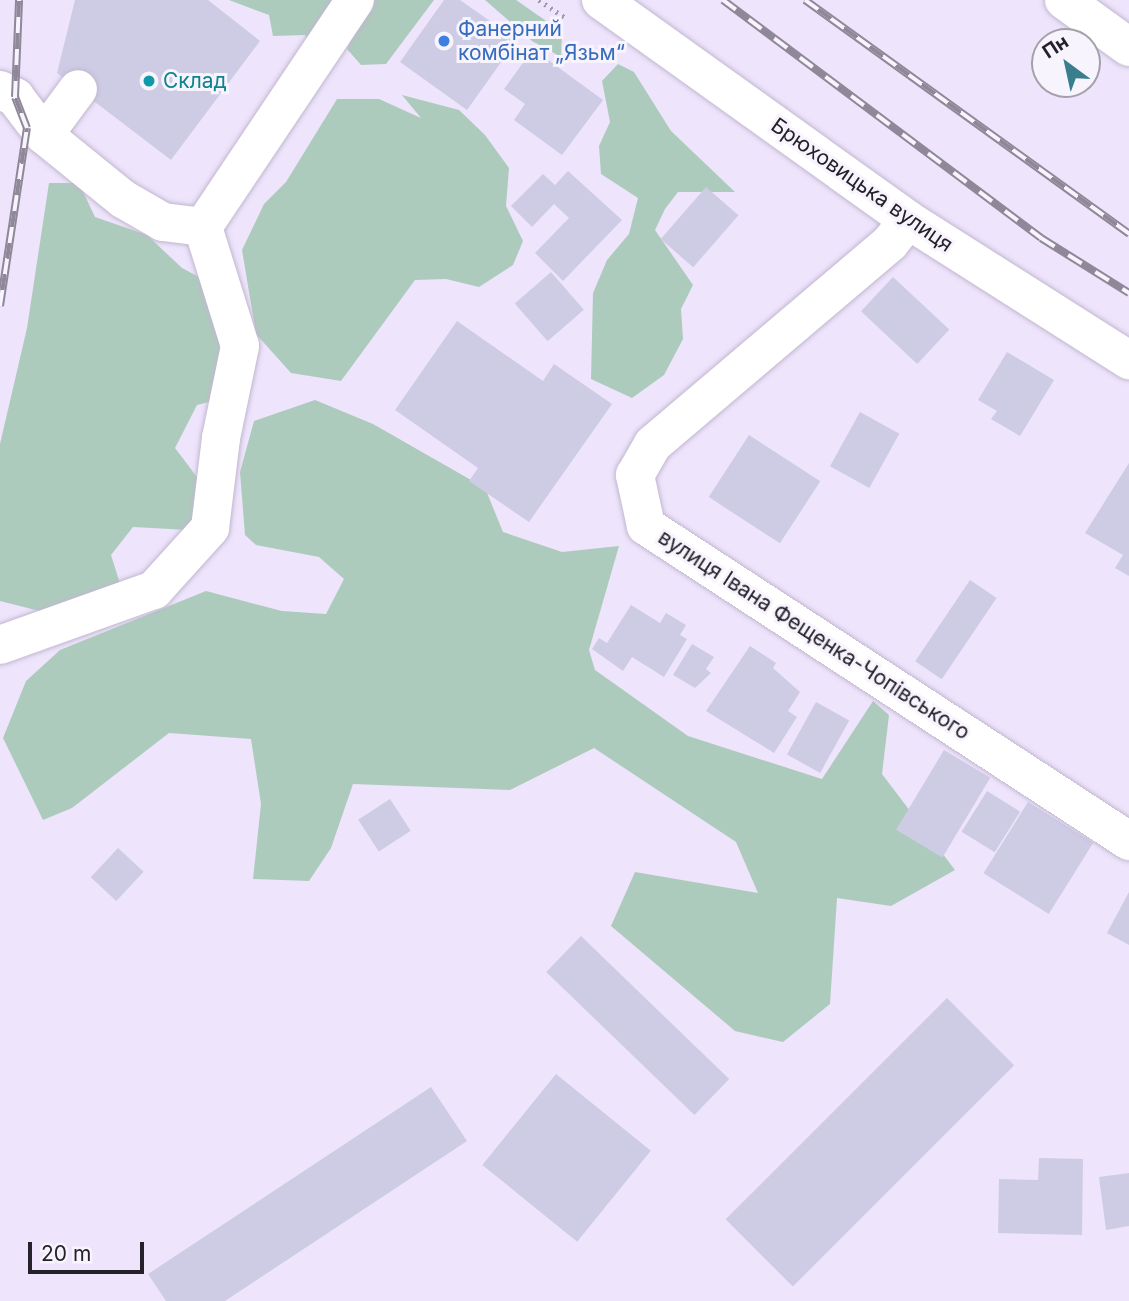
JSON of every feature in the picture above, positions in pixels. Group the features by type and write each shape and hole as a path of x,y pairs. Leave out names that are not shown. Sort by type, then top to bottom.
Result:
{"street":[{"path":"203,227 355,0"},
{"name":"Брюховицька вулиця","path":"601,0 908,220 1129,360"},
{"path":"1064,0 1129,47"},
{"path":"44,135 78,89"},
{"path":"0,90 15,97 44,135 123,198 163,222 203,227"},
{"name":"вулиця Івана Фещенка-Чопівського","path":"908,220 890,243 653,444 635,475 646,526 1129,841"},
{"path":"0,645 154,590 210,528 220,438 240,346 203,227"}],"green space":[{"path":"229,0 342,0 310,42 305,35 273,36 269,15"},
{"path":"368,0 434,0 386,64 361,65 347,49"},
{"path":"485,0 516,0 562,32 561,57 532,41"},
{"path":"618,64 634,72 671,131 735,192 678,192 665,209 655,230 693,285 681,309 683,339 664,375 632,398 591,379 593,293 607,260 629,234 638,198 601,174 599,146 610,122 602,81"},
{"path":"402,95 459,110 485,135 509,168 506,206 523,241 513,265 479,287 446,279 415,280 341,381 291,373 256,334 242,250 264,204 286,182 337,99 379,99 421,118"},
{"path":"49,183 79,183 95,217 147,235 182,268 216,286 224,347 213,401 197,405 175,448 203,485 201,512 188,530 133,527 111,555 123,593 71,619 0,601 0,444 27,328"},
{"path":"315,400 373,424 485,488 503,532 562,552 619,546 589,650 595,670 688,736 822,779 873,701 889,715 882,774 955,870 891,906 837,898 830,1004 783,1042 735,1031 611,926 635,872 758,893 736,842 594,748 510,790 353,784 331,848 309,881 253,879 261,804 251,739 169,733 72,808 43,820 3,738 26,681 60,650 206,591 282,611 326,614 344,579 319,557 256,545 245,535 240,472 254,421"}],"building":[{"name":"Склад","path":"75,0 208,0 260,41 171,160 57,73"},
{"path":"444,0 460,0 517,40 467,110 400,62"},
{"path":"533,49 603,100 562,155 514,120 525,104 504,89"},
{"path":"568,171 622,220 563,281 535,253 569,218 554,204 532,227 511,206 543,174 555,185"},
{"path":"706,187 738,215 693,267 661,239"},
{"path":"551,272 584,310 548,341 515,303"},
{"path":"893,277 949,330 917,364 861,311"},
{"path":"457,321 543,381 554,364 612,404 529,522 469,481 478,468 395,410"},
{"path":"1007,352 1054,380 1020,436 991,419 997,411 978,400"},
{"path":"860,412 899,434 869,488 830,466"},
{"path":"749,435 820,481 780,543 709,497"},
{"path":"1129,463 1129,576 1115,568 1123,555 1085,533"},
{"path":"970,580 997,598 942,679 915,661"},
{"path":"631,605 660,623 666,613 686,625 680,635 687,639 664,677 632,657 623,671 592,649 599,638 607,643"},
{"path":"692,644 714,657 706,669 711,673 695,688 673,675"},
{"path":"750,646 776,663 773,668 800,692 788,711 797,717 774,753 706,711"},
{"path":"816,702 849,720 820,773 787,754"},
{"path":"944,750 990,778 942,858 896,830"},
{"path":"987,791 1020,812 995,852 962,832"},
{"path":"390,799 411,831 379,852 358,820"},
{"path":"1028,802 1093,843 1049,914 983,873"},
{"path":"118,848 144,872 116,901 91,877"},
{"path":"1129,892 1129,945 1107,933"},
{"path":"581,936 729,1079 694,1115 546,972"},
{"path":"947,998 1014,1065 793,1286 726,1219"},
{"path":"556,1074 651,1151 577,1242 482,1165"},
{"path":"431,1087 467,1141 225,1301 166,1301 148,1274"},
{"path":"1039,1158 1083,1159 1082,1235 998,1233 999,1179 1038,1180"},
{"path":"1129,1173 1129,1226 1106,1230 1099,1177"}],"railway":[{"path":"0,306 27,128 15,97 19,0"},
{"path":"723,0 1041,238 1129,293"},
{"path":"805,0 1129,234"}],"place":[{"name":"Фанерний комбінат „Язьм“","path":"444,41"},
{"name":"Склад","path":"149,81"}]}
